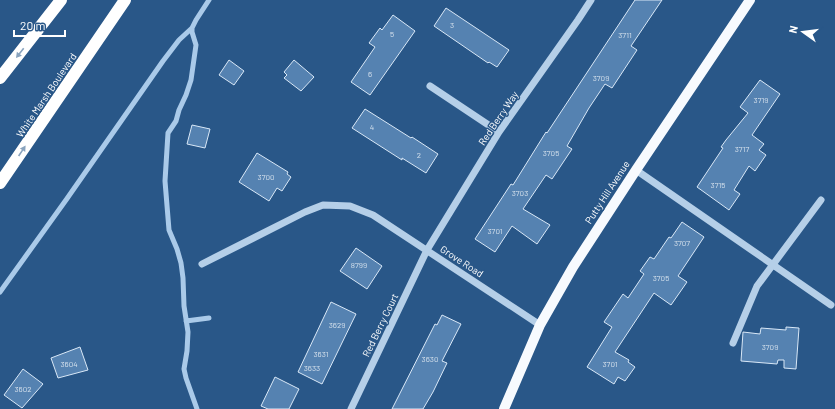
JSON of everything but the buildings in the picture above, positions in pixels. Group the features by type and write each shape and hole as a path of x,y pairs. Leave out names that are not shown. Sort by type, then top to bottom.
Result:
{"highway":[{"path":"0,78 61,0"},
{"name":"White Marsh Boulevard","path":"0,183 125,0"}],"main road":[{"name":"Putty Hill Avenue","path":"504,409 540,325 573,267 750,0"}],"street":[{"name":"Red Berry Way","path":"427,250 499,132 591,0"},
{"path":"430,86 499,132"},
{"path":"636,170 831,305"},
{"path":"733,343 757,286 822,200"},
{"name":"Grove Road","path":"202,264 323,204 350,206 372,214 540,325"},
{"name":"Red Berry Court","path":"351,409 427,250"}],"waterway":[{"path":"0,292 163,61 179,40 192,28 209,0"},
{"path":"192,28 196,45 191,80 176,121 168,133 165,181 169,230 177,249 183,278 184,306 188,332 184,369 197,409"},
{"path":"186,321 209,318"}]}
